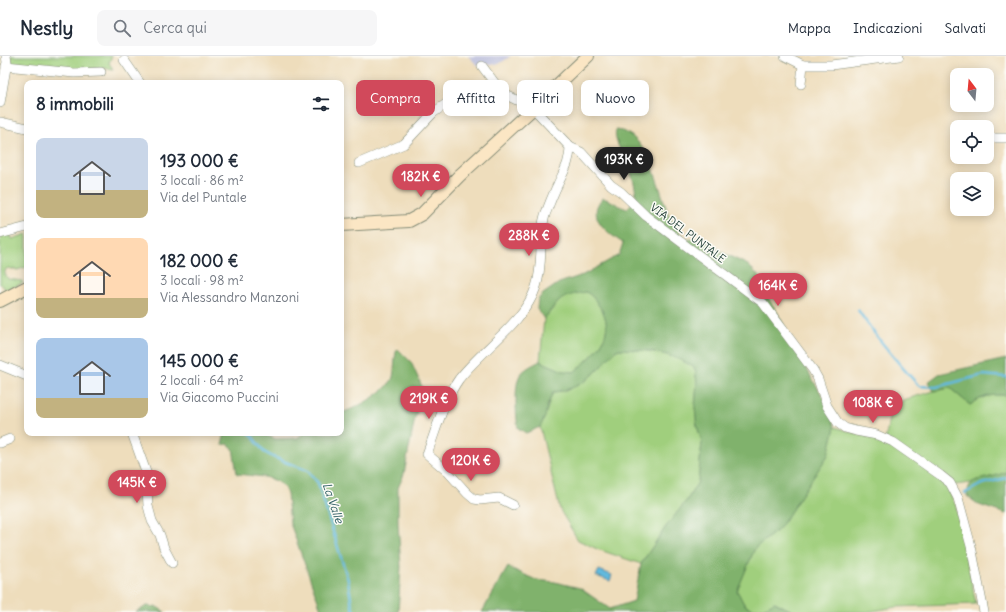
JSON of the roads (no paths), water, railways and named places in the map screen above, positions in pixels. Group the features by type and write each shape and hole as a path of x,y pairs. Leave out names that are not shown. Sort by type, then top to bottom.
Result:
{"street":[{"path":"0,103 6,66 6,56"},
{"path":"563,80 588,56"},
{"path":"785,56 803,65 831,65 899,56"},
{"path":"124,60 138,80"},
{"path":"801,84 803,65"},
{"path":"6,66 74,73 101,72"},
{"path":"482,66 492,80"},
{"path":"359,163 404,144 433,113 443,106"},
{"path":"344,225 409,221 422,214 489,147 524,116"},
{"name":"VIA DEL PUNTALE","path":"541,116 570,147 581,152 611,185 621,192 646,216 763,303 813,370 818,379 827,406 838,423 845,428 856,432 877,435 893,442 950,483 958,498 971,546 984,612"},
{"path":"0,122 24,127"},
{"path":"994,138 1006,138"},
{"path":"513,505 500,498 480,500 474,499 467,494 448,472 427,454 451,392 478,357 505,332 522,312 536,287 540,266 540,238 545,216 568,163 570,147"},
{"path":"0,234 24,228"},
{"path":"0,300 24,291"},
{"path":"0,365 24,375"},
{"path":"133,436 146,472 148,506 152,521 160,535 172,563"},
{"path":"0,443 10,439"}],"water":[{"path":"599,570 612,575 610,581 596,576"}],"waterway":[{"path":"858,310 887,349 919,386 936,387 983,375 1006,377"},
{"name":"La Valle","path":"252,436 264,452 308,471 318,483 348,580 354,612"},
{"path":"965,493 982,484 1006,478"}]}
